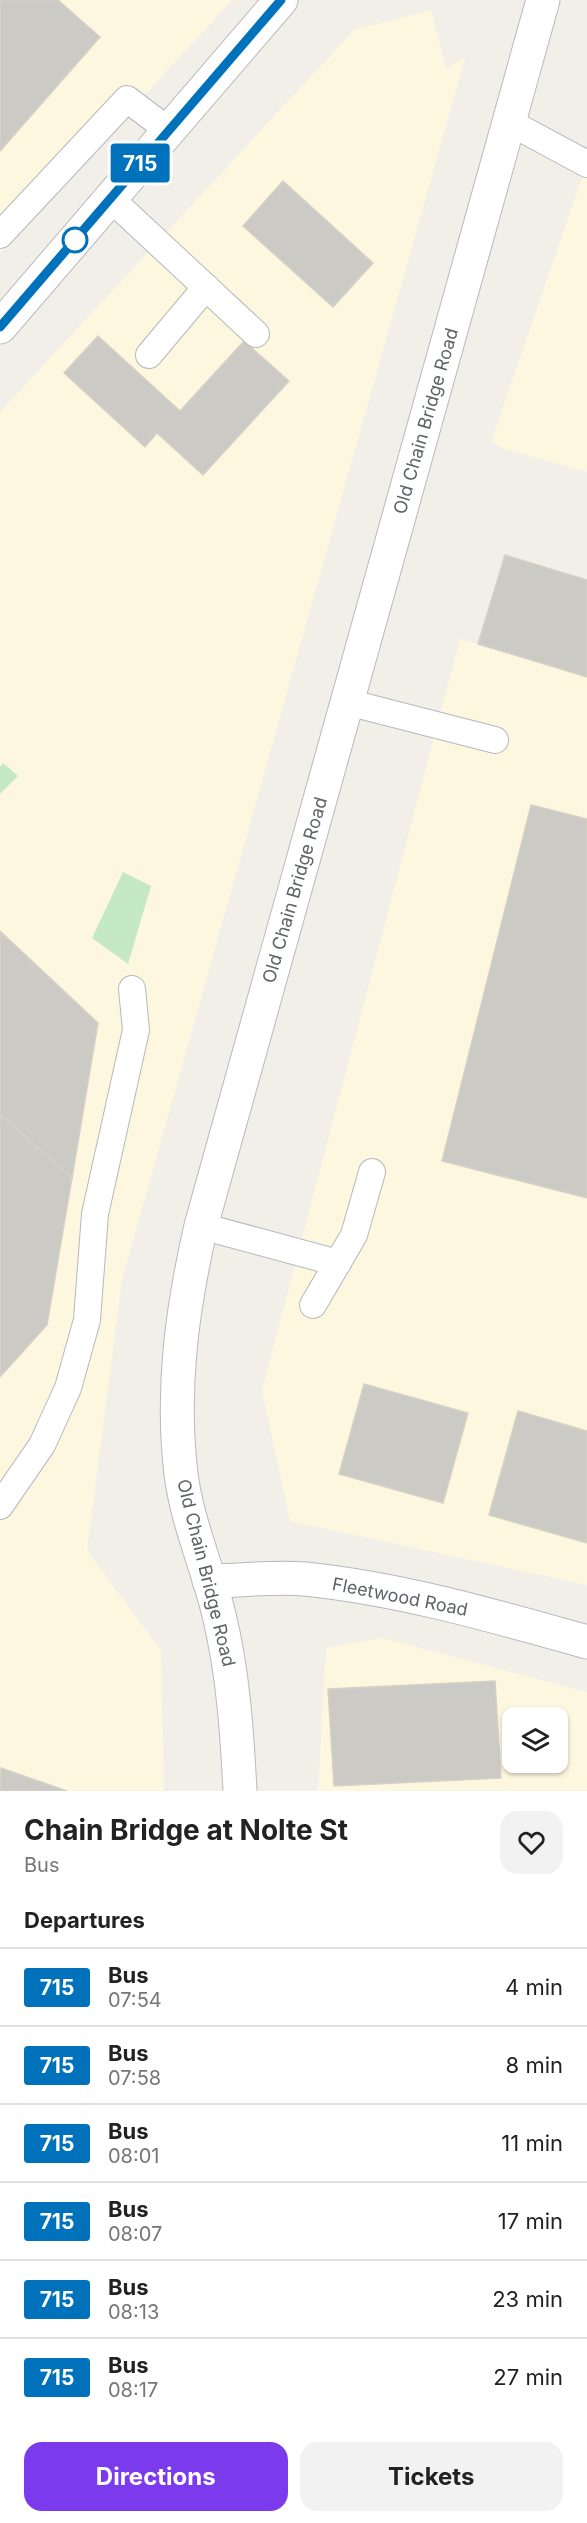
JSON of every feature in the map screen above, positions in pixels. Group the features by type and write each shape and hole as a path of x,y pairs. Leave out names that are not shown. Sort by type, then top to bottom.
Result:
{"main road":[{"path":"0,327 281,0"},
{"name":"Old Chain Bridge Road","path":"240,1791 230,1674 219,1613 197,1542 182,1476 177,1401 181,1329 201,1226 543,0"},
{"name":"Fleetwood Road","path":"209,1581 303,1579 370,1588 440,1601 587,1642"}],"lane":[{"path":"0,235 128,99 168,130"},
{"path":"509,122 587,164"},
{"path":"110,198 256,334"},
{"path":"149,355 206,287"},
{"path":"347,702 495,740"},
{"path":"0,1506 42,1445 68,1388 87,1320 94,1214 136,1030 132,988"},
{"path":"313,1305 354,1235 372,1172"},
{"path":"201,1226 338,1263"}],"shaded area":[{"path":"0,0 232,0 0,253"},
{"path":"431,10 446,68 465,58 122,1280 87,1550 161,1651 164,1791 0,1791 0,412 354,30"},
{"path":"587,163 587,472 505,449 491,442"},
{"path":"460,639 587,676 587,1585 290,1521 262,1390"},
{"path":"382,1638 587,1692 587,1791 318,1791 326,1648"}],"green space":[{"path":"3,763 18,776 0,794 0,767"},
{"path":"123,872 151,886 128,964 92,938"}],"building":[{"path":"0,0 58,0 100,37 0,151"},
{"path":"283,181 373,263 333,307 243,226"},
{"path":"98,336 180,411 244,341 289,381 203,475 157,433 145,447 64,373"},
{"path":"505,555 587,580 587,677 478,644"},
{"path":"531,805 587,819 587,1198 442,1161"},
{"path":"0,931 98,1023 72,1178 0,1114"},
{"path":"0,1114 72,1178 47,1325 0,1377"},
{"path":"364,1384 468,1413 443,1503 339,1474"},
{"path":"518,1411 587,1431 587,1543 489,1515"},
{"path":"495,1681 501,1778 334,1786 328,1689"},
{"path":"1,1768 67,1791 0,1791"}],"bus line":[{"name":"715","path":"0,327 281,0"}]}
